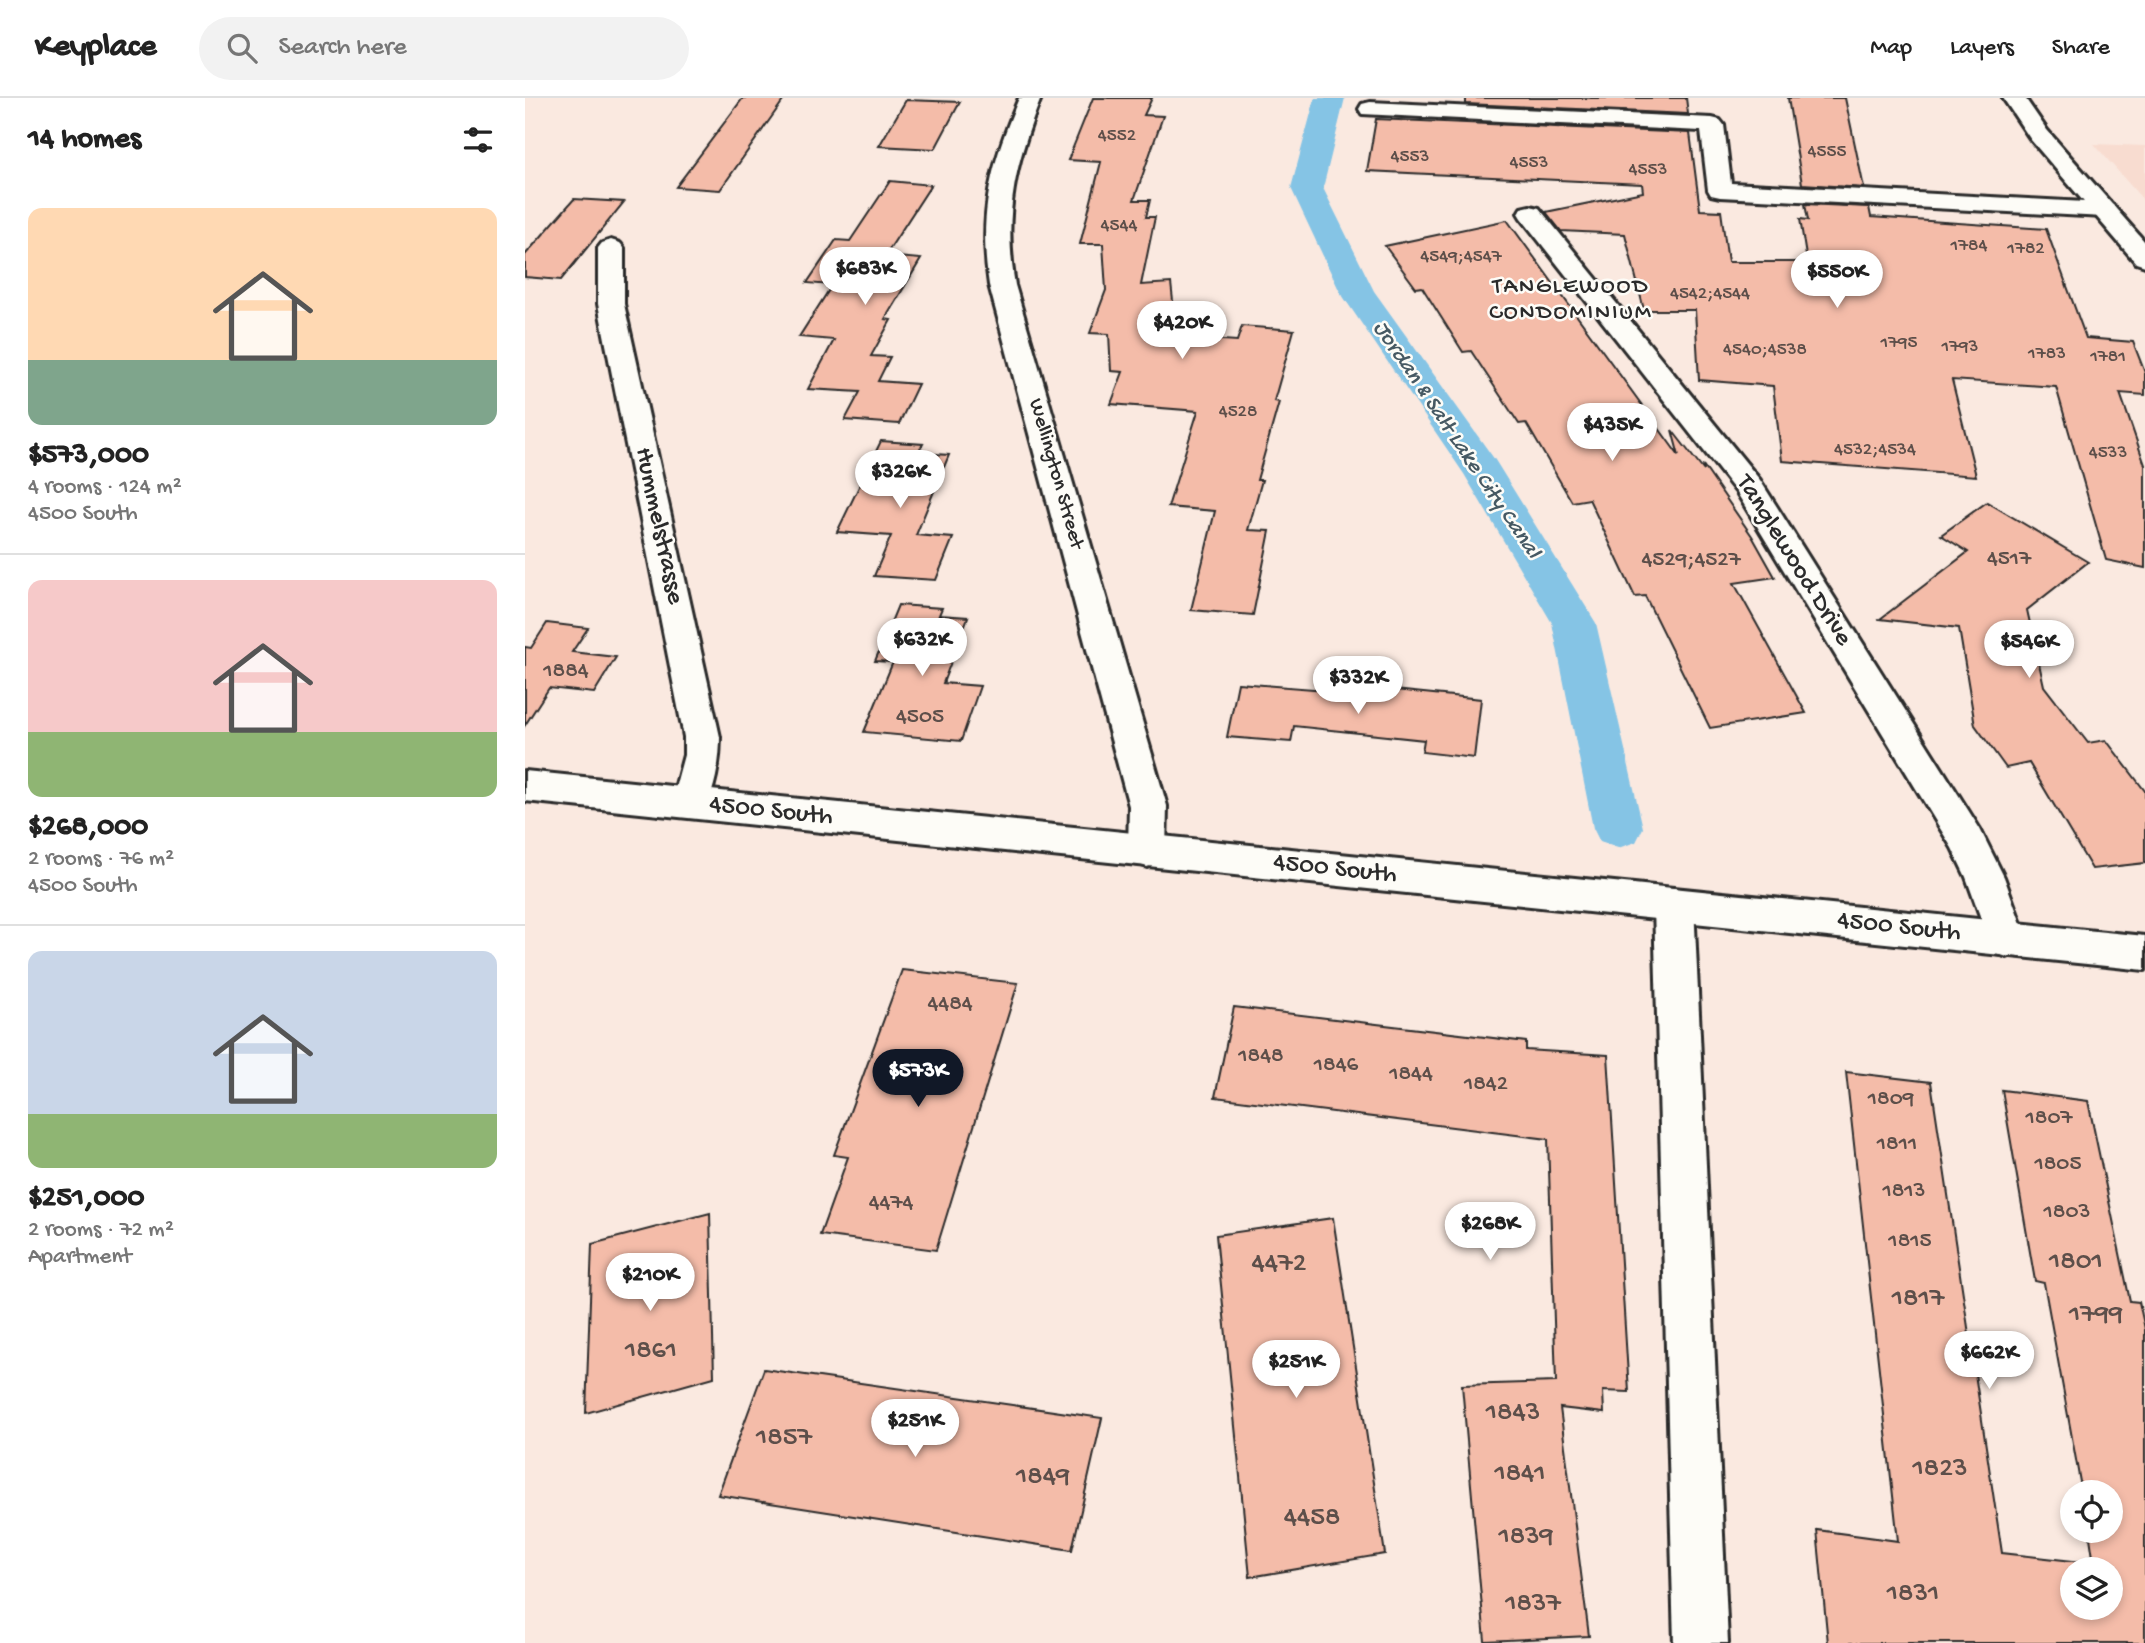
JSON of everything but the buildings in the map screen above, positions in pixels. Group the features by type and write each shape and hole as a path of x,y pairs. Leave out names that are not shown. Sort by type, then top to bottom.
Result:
{"street":[{"name":"Wellington Street","path":"1030,98 1011,146 997,199 994,229 996,258 1148,806 1147,851"},
{"path":"2014,98 2039,135 2145,258"},
{"path":"1370,109 1712,125 1720,190 2104,210"},
{"name":"Tanglewood Drive","path":"1529,213 1749,487 1967,840 1985,877 2007,940"},
{"name":"Hummelstrasse","path":"611,248 611,304 702,737 702,755 690,803"},
{"name":"4500 South","path":"525,786 2145,953"},
{"path":"1674,905 1701,1643"}],"shaded area":[{"path":"2094,144 2145,146 2145,202"}],"waterway":[{"name":"Jordan & Salt Lake City Canal","path":"1330,98 1307,188 1357,292 1481,469 1574,623 1618,828"}],"district":[{"name":"TANGLEWOOD CONDOMINIUM","path":"1571,300"}]}
